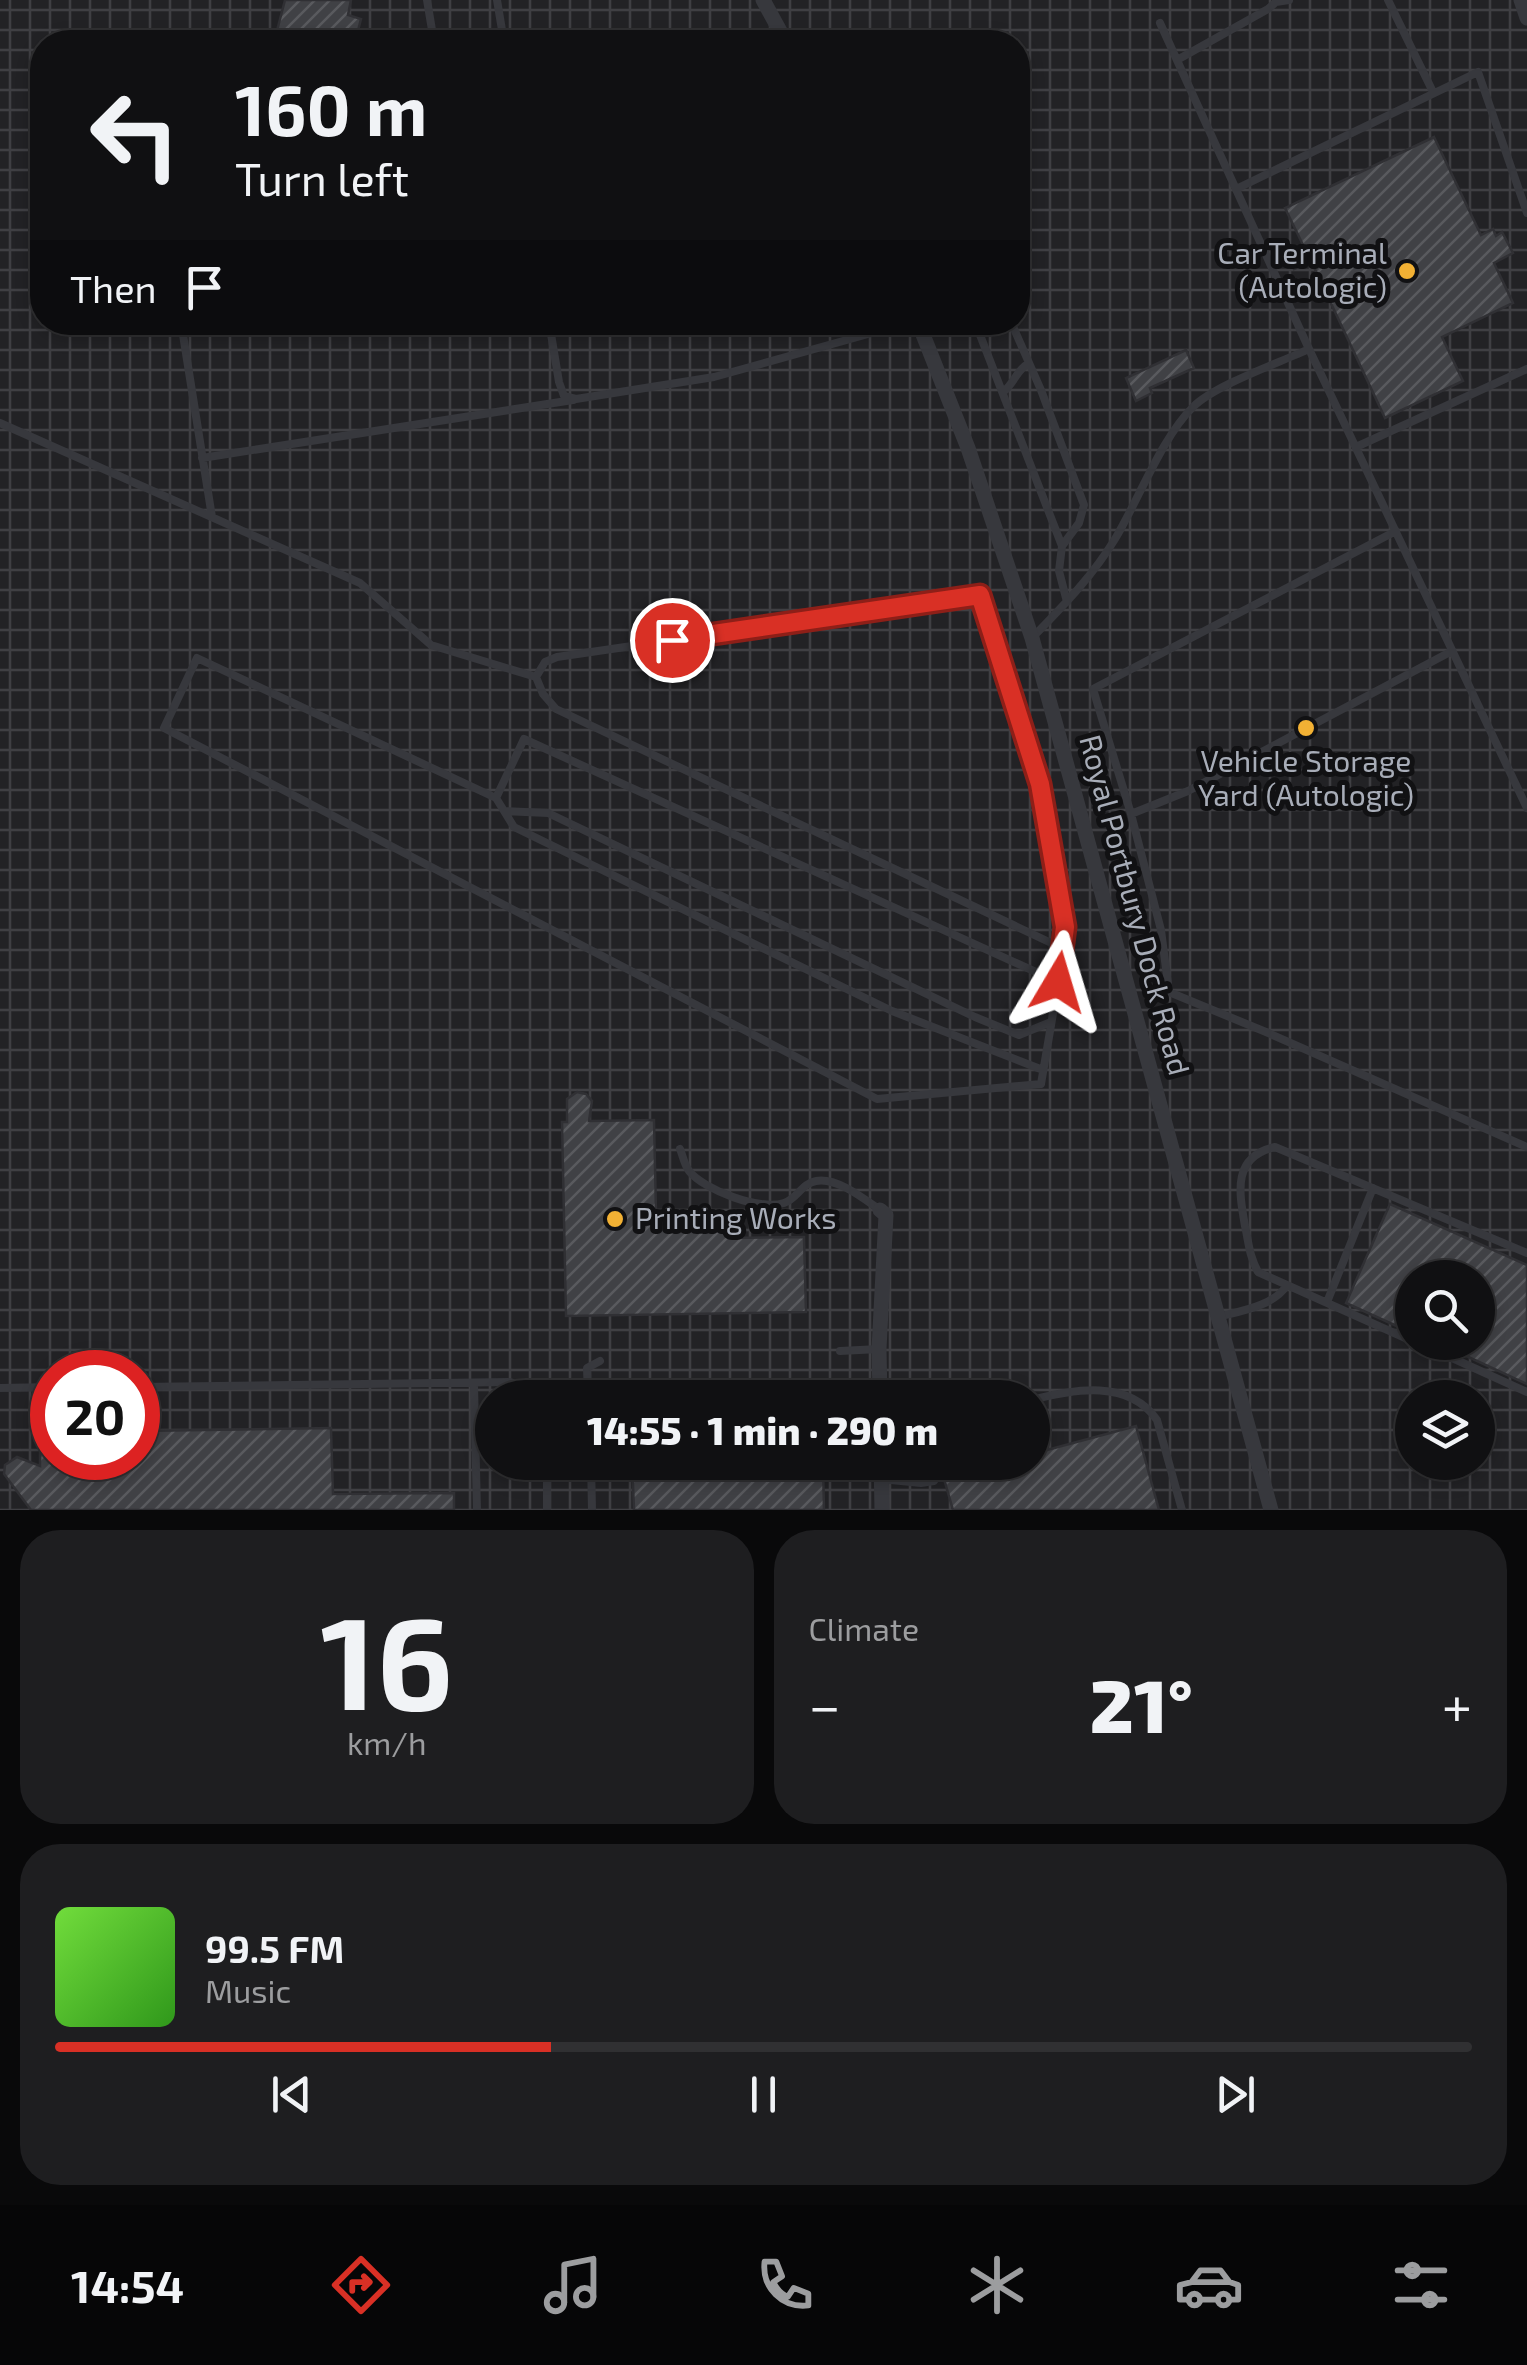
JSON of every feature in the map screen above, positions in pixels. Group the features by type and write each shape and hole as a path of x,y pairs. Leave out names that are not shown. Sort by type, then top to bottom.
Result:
{"street":[{"path":"763,0 779,30"},
{"path":"1522,0 1527,18"},
{"name":"Royal Portbury Dock Road","path":"920,335 968,448 1032,638 1271,1510"},
{"path":"880,1210 886,1214 880,1380"},
{"path":"881,1480 882,1510"}],"lane":[{"path":"427,0 432,30"},
{"path":"497,0 502,30"},
{"path":"1177,60 1276,1 1289,0"},
{"path":"1388,0 1433,92"},
{"path":"1160,23 1309,350 1527,808"},
{"path":"1236,188 1478,72 1527,214"},
{"path":"183,335 212,517"},
{"path":"551,335 558,382 564,396 576,399"},
{"path":"202,458 714,378 868,335"},
{"path":"979,335 1062,546 1059,571 1067,602"},
{"path":"1017,335 1084,505 1079,523 1062,546"},
{"path":"1032,638 1086,582 1109,549 1181,421 1194,406 1223,388 1309,350"},
{"path":"1003,392 1010,388 1022,366 1029,363"},
{"path":"1356,448 1527,368"},
{"path":"0,423 360,584 431,645 536,677"},
{"path":"1396,531 1092,688 1132,814 1162,930 1169,992 1527,1148"},
{"path":"536,677 544,662 556,656 980,595 1040,784 1065,927 1041,1084 877,1098 164,728 198,658 496,798 514,827 892,1011 1043,1070"},
{"path":"1132,814 1188,791 1452,651"},
{"path":"536,677 556,710 1064,949"},
{"path":"496,798 524,738 1058,982"},
{"path":"505,811 548,813 1019,1035 1052,1022"},
{"path":"1395,1333 1258,1272 1249,1256 1238,1192 1240,1176 1264,1149 1275,1147 1527,1254"},
{"path":"680,1149 692,1174 708,1187 728,1194 778,1205 789,1201 805,1186 824,1181 835,1183 880,1210"},
{"path":"1327,1302 1373,1188"},
{"path":"1218,1317 1281,1295 1287,1285"},
{"path":"840,1351 879,1349"},
{"path":"1455,1360 1527,1392"},
{"path":"587,1380 587,1368 600,1362"},
{"path":"160,1387 474,1384 477,1510"},
{"path":"0,1388 30,1387"},
{"path":"1050,1396 1068,1391 1126,1394 1149,1408 1157,1420 1182,1510"},
{"path":"547,1480 548,1510"},
{"path":"591,1480 592,1510"}],"shaded area":[{"path":"0,0 1527,0 1527,1510 0,1510"}],"building":[{"path":"285,0 351,0 348,15 361,19 358,30 277,30"},
{"name":"Car Terminal (Autologic)","path":"1434,137 1481,235 1493,229 1496,236 1502,232 1513,253 1494,263 1513,303 1442,337 1463,381 1385,418 1311,261 1294,269 1287,254 1303,245 1285,208"},
{"path":"1186,350 1194,368 1150,388 1152,393 1136,401 1126,378"},
{"name":"Printing Works","path":"577,1092 592,1101 589,1121 654,1120 656,1211 666,1211 666,1229 730,1227 730,1238 804,1237 806,1312 566,1316 562,1122 567,1122 567,1099"},
{"path":"1390,1204 1527,1265 1527,1384 1475,1360 1495,1360 1495,1260 1395,1260 1395,1325 1346,1303"},
{"path":"1136,1426 1159,1510 953,1510 944,1480 1050,1480 1050,1449"},
{"path":"331,1428 333,1494 454,1493 454,1510 31,1510 4,1474 5,1465 17,1457 30,1462 30,1480 160,1480 160,1431"},
{"path":"633,1480 823,1480 824,1510 634,1510"}],"place":[{"name":"Car Terminal (Autologic)","path":"1407,271"},
{"name":"Vehicle Storage Yard (Autologic)","path":"1306,728"},
{"name":"Printing Works","path":"615,1219"}],"route":[{"path":"672,640 980,595 1040,784 1065,927 1058,982"}]}
